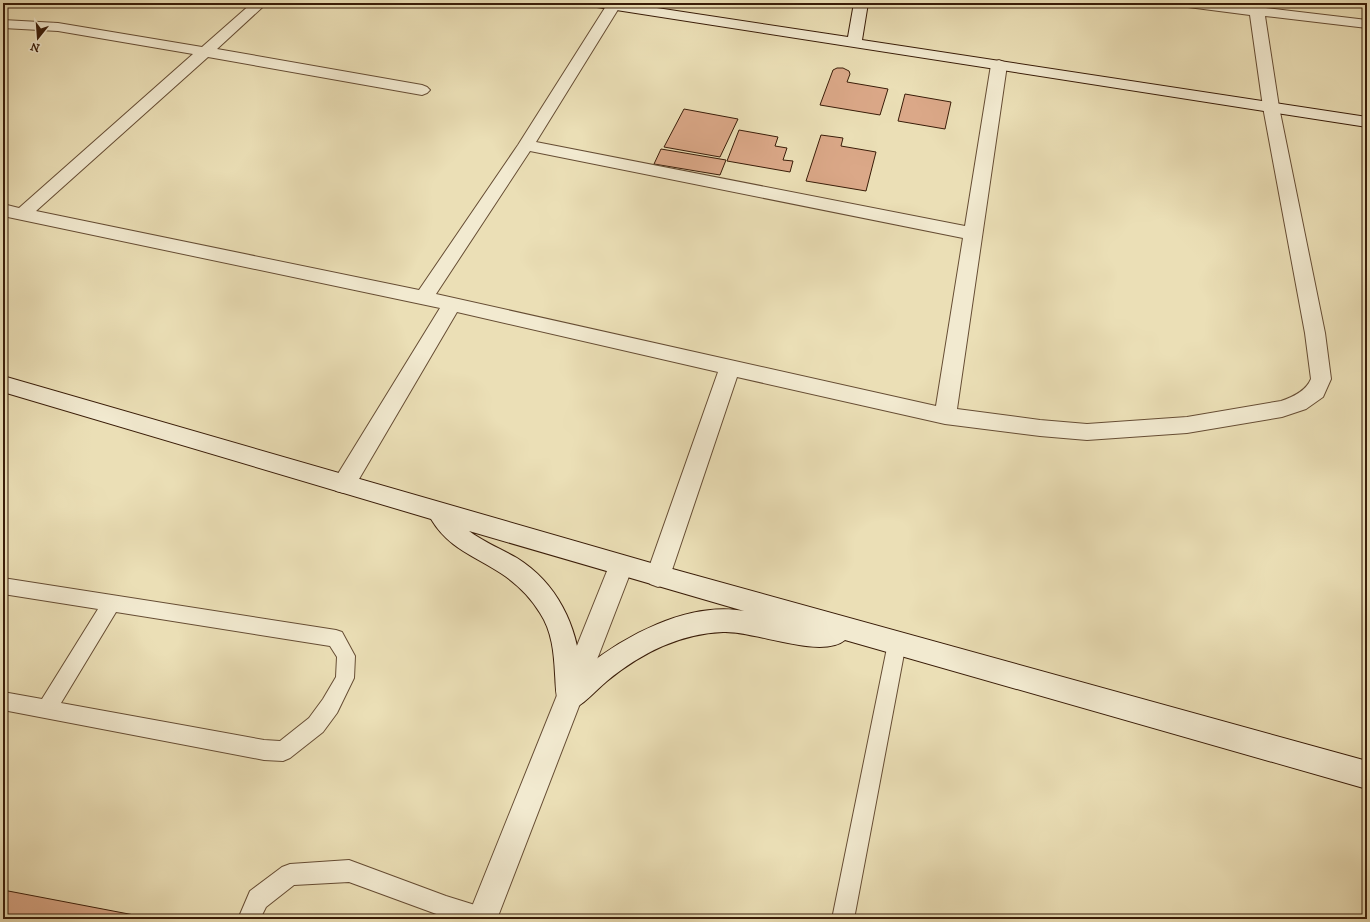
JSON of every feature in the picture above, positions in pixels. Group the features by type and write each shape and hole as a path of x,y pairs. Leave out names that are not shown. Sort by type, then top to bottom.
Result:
{"street":[{"path":"9,213 207,52 260,3"},
{"path":"597,3 614,4 1367,122"},
{"path":"854,42 861,3"},
{"path":"1188,3 1235,6 1257,12 1367,24"},
{"path":"424,298 526,145 614,4"},
{"path":"9,213 424,298 945,416 1040,428 1087,432 1187,425 1282,409 1299,403 1316,391 1321,379 1315,333 1271,107 1257,12"},
{"path":"3,24 58,27 422,90"},
{"path":"945,416 999,65"},
{"path":"526,145 974,234"},
{"path":"344,484 452,305"},
{"path":"658,576 730,368"},
{"path":"3,384 621,566 1367,775"},
{"path":"439,512 445,523 464,541 504,563 526,580 545,599 556,618 564,640 569,698"},
{"path":"482,918 621,566"},
{"path":"569,698 616,658 637,645 684,627 708,622 734,621 820,635 847,629"}],"lane":[{"path":"3,586 336,638 346,656 345,678 330,706 316,725 283,751 264,750 3,701"},
{"path":"47,709 111,603"},
{"path":"843,919 897,643"},
{"path":"249,919 258,899 290,875 348,871 446,907 482,918"}],"building":[{"path":"843,68 849,71 850,74 847,82 888,89 880,115 820,105 833,70"},
{"path":"905,94 951,102 945,129 898,121"},
{"path":"684,109 738,119 720,157 664,147"},
{"path":"739,130 778,137 775,146 787,148 783,160 793,161 790,172 727,161"},
{"path":"821,135 843,138 841,146 876,152 866,191 806,181"},
{"path":"661,149 726,160 720,175 654,164"},
{"path":"3,890 155,919 3,919"}]}
